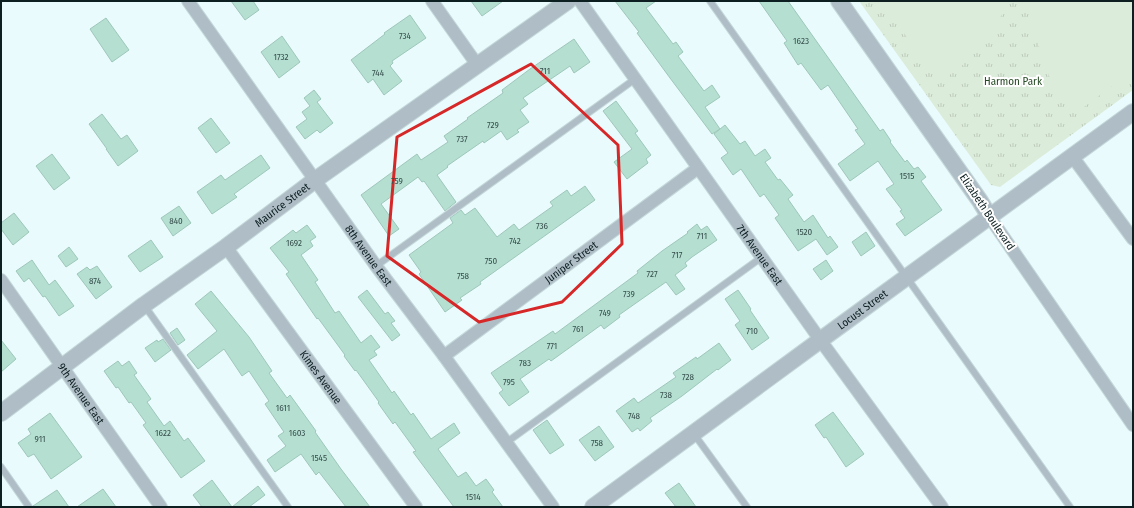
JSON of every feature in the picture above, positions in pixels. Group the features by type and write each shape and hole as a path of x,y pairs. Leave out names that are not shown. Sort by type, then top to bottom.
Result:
{"street":[{"name":"8th Avenue East","path":"188,1 376,266 444,356 553,507"},
{"path":"432,1 478,66"},
{"name":"Maurice Street","path":"1,413 144,305 226,247 315,180 568,1"},
{"name":"7th Avenue East","path":"580,1 821,341 942,507"},
{"name":"Elizabeth Boulevard","path":"839,1 980,200 989,216 1133,426"},
{"name":"Locust Street","path":"593,507 1133,112"},
{"path":"1072,156 1133,239"},
{"name":"Juniper Street","path":"444,356 698,168"},
{"name":"Kimes Avenue","path":"226,247 416,507"},
{"name":"9th Avenue East","path":"1,280 161,507"}],"lane":[{"path":"710,1 1070,507"},
{"path":"376,266 635,79"},
{"path":"507,442 762,257"},
{"path":"144,305 288,507"},
{"path":"694,433 747,507"},
{"path":"1,467 29,507"}],"highlighted area":[{"path":"531,64 618,145 622,244 562,302 479,322 387,256 397,137"}],"green space":[{"name":"Harmon Park","path":"859,1 1133,1 1133,90 1000,187 991,185"},
{"path":"881,1 1010,1 993,29 961,67 939,82"},
{"path":"1032,1 1133,1 1133,71 1077,112 1049,76 1031,22"}],"building":[{"path":"231,1 253,1 259,10 245,20"},
{"path":"471,1 503,1 482,16"},
{"path":"615,1 656,1 646,8 673,44 676,42 683,52 678,56 704,91 712,85 720,97 705,107 720,129 712,134"},
{"path":"759,1 788,1 880,131 883,129 891,141 890,142 905,162 907,160 914,169 918,167 926,177 921,181 942,210 905,236 896,224 905,218 900,211 902,210 886,189 894,184 878,161 850,181 838,164 865,144 855,130 858,129 828,85 821,90 801,63 798,65 784,43 787,41"},
{"path":"410,15 426,38 392,61 393,63 390,66 402,81 384,95 373,79 368,83 351,60 385,34 384,33"},
{"path":"106,18 129,50 112,62 90,29"},
{"path":"282,36 300,62 279,78 261,52"},
{"path":"574,39 590,62 574,73 570,66 523,98 528,104 520,110 529,122 517,130 519,132 507,140 501,131 484,143 483,141 447,166 448,167 437,175 456,202 445,211 424,181 422,182 418,177 381,204 399,229 389,236 361,195 417,154 421,160 448,142 444,136 503,93 502,90 530,69"},
{"path":"314,90 321,99 317,102 333,123 320,133 317,130 305,139 296,127 307,119 302,112 310,106 304,98"},
{"path":"616,101 638,131 635,133 651,155 646,159 648,163 627,179 614,162 632,149 603,111"},
{"path":"102,114 121,139 127,135 138,151 118,166 89,124"},
{"path":"211,118 230,143 216,153 198,128"},
{"path":"725,125 740,144 745,141 755,156 765,149 771,158 765,162 778,180 780,179 793,195 788,199 804,222 813,215 828,238 830,236 838,247 827,255 816,239 798,251 775,218 779,215 764,194 760,197 741,169 733,175 721,158 728,153 714,134"},
{"path":"52,154 70,178 54,190 36,166"},
{"path":"261,155 270,168 234,194 237,197 212,214 197,192 221,175 225,180"},
{"path":"585,186 595,200 480,282 481,284 460,298 462,300 445,312 419,274 421,272 409,255 453,223 450,218 461,210 465,215 475,208 497,237 514,224 519,230 553,206 550,202 567,190 571,196"},
{"path":"179,206 191,223 173,236 161,218"},
{"path":"14,213 29,232 13,245 1,229 1,223"},
{"path":"697,224 701,230 707,226 717,240 692,257 685,263 687,266 675,275 685,289 676,295 666,282 619,315 620,317 604,329 601,325 551,361 549,359 520,379 529,392 509,406 499,393 503,390 491,373 553,331 555,334 638,273 637,271 688,233 687,232"},
{"path":"307,225 316,237 310,241 313,246 301,255 318,280 315,282 335,313 339,311 361,343 371,335 380,347 374,351 377,355 369,360 392,393 394,391 411,415 413,413 431,439 454,423 460,433 438,449 458,477 466,472 476,486 486,479 494,490 492,492 503,507 454,507 413,452 416,451 395,422 393,424 356,370 355,371 344,356 345,355 318,318 317,319 286,274 289,272 270,248 293,230 296,233"},
{"path":"866,232 875,246 861,256 852,242"},
{"path":"151,240 163,257 140,272 128,256"},
{"path":"69,247 78,259 66,267 58,256"},
{"path":"32,260 49,285 55,280 74,306 59,316 45,296 43,297 29,278 24,282 16,271"},
{"path":"826,260 833,271 821,280 813,269"},
{"path":"97,266 112,287 96,299 77,274 87,267 90,270"},
{"path":"367,290 385,314 388,312 395,321 391,323 400,335 392,341 358,297"},
{"path":"738,290 769,338 752,350 735,325 740,321 725,299"},
{"path":"211,291 249,337 272,371 269,373 287,398 290,395 341,469 370,507 346,507 319,472 316,475 301,454 275,472 267,460 286,446 278,436 284,432 265,404 269,401 249,371 242,376 224,349 198,369 187,355 217,331 195,304"},
{"path":"177,328 185,340 178,345 170,333"},
{"path":"163,339 171,350 155,362 145,348 157,340 158,342"},
{"path":"1,340 16,359 1,372"},
{"path":"719,343 731,360 650,418 652,421 640,431 638,428 632,432 616,411 634,398 638,403 676,377 673,373 696,357 697,359"},
{"path":"118,361 122,366 129,361 137,373 134,375 151,399 147,402 164,426 170,421 184,441 188,438 205,461 181,478 143,425 146,423 131,402 129,403 104,371"},
{"path":"833,412 864,454 846,467 826,437 824,438 815,425"},
{"path":"50,413 82,457 51,479 34,454 28,457 18,443 31,434 28,429"},
{"path":"547,420 564,445 550,454 533,430"},
{"path":"599,426 614,447 595,461 579,440"},
{"path":"212,480 232,507 202,507 193,495"},
{"path":"679,483 696,507 676,507 665,493"},
{"path":"258,486 265,495 249,507 232,507"},
{"path":"103,489 116,507 77,507"},
{"path":"57,490 69,507 33,507 33,506"}]}
